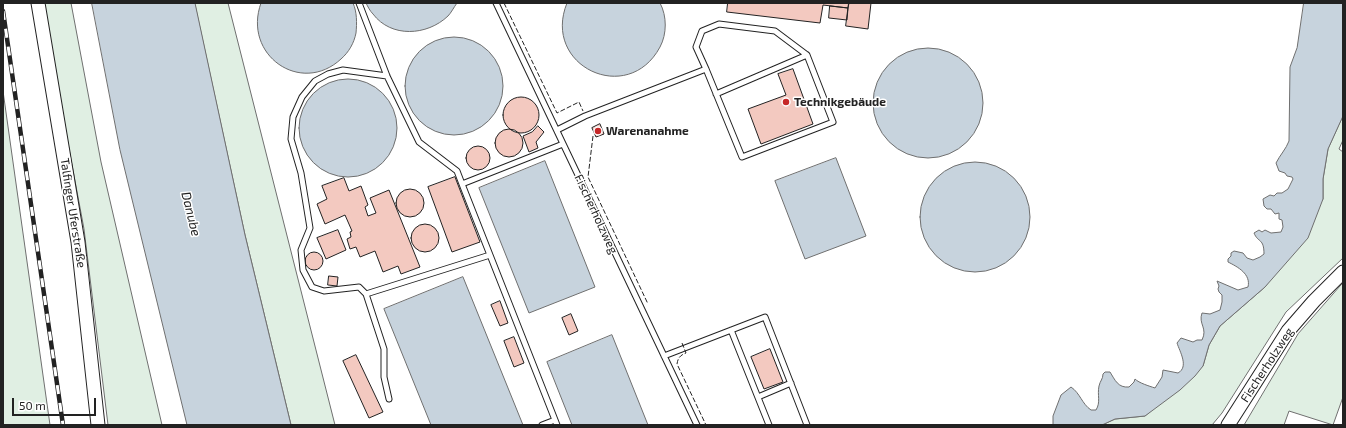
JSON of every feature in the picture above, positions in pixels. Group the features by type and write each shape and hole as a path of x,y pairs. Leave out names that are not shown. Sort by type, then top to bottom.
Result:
{"street":[{"name":"Talfinger Uferstraße","path":"38,3 78,242 98,425"},
{"name":"Fischerholzweg","path":"1228,425 1288,331 1314,301 1343,272"}],"lane":[{"path":"359,3 387,76 419,142 457,171 556,422 542,425"},
{"name":"Fischerholzweg","path":"496,3 697,425"},
{"path":"719,24 774,31 807,55 833,122 742,157 706,69 696,47 702,31 719,24"},
{"path":"716,94 807,55"},
{"path":"557,130 585,116 606,110 706,69"},
{"path":"387,76 343,70 328,74 315,81 302,98 293,117 291,139 301,173 310,228 301,250 303,270 312,287 324,291 359,287 366,294 384,349 384,377 389,399"},
{"path":"462,184 563,144"},
{"path":"366,294 490,254"},
{"path":"664,356 764,317 807,425"},
{"path":"731,330 769,425"},
{"path":"758,397 791,383"}],"green space":[{"path":"42,3 71,3 101,162 162,425 108,425 84,229"},
{"path":"195,3 228,3 335,425 291,425 245,235"},
{"path":"3,91 50,425 3,425"},
{"path":"1343,116 1343,140 1339,149 1343,152 1343,258 1286,312 1222,413 1212,425 1102,425 1115,419 1145,416 1203,366 1209,345 1220,326 1265,287 1323,199 1323,179 1328,149"},
{"path":"1343,283 1343,397 1333,425 1289,411 1284,425 1244,425 1298,334"}],"water":[{"name":"Danube","path":"92,3 195,3 245,235 291,425 187,425 120,150"},
{"path":"261,3 353,3 357,25 354,40 349,50 341,59 325,69 309,73 293,71 279,64 267,53 260,39 257,22"},
{"path":"366,3 457,3 449,15 439,23 430,28 409,32 389,27 381,22 371,12"},
{"path":"567,3 660,3 665,19 665,31 660,47 646,65 628,74 610,76 592,71 577,60 566,45 562,25"},
{"path":"1304,3 1343,3 1343,116 1328,149 1323,179 1323,199 1308,238 1265,287 1220,326 1209,345 1203,366 1195,376 1180,390 1145,416 1115,419 1102,425 1053,425 1053,416 1061,395 1071,387 1077,392 1088,408 1091,410 1096,410 1098,404 1099,386 1105,372 1110,372 1119,385 1125,387 1129,387 1135,379 1155,388 1162,377 1163,370 1178,373 1183,367 1183,359 1177,343 1181,338 1193,342 1202,340 1204,336 1204,329 1201,320 1202,313 1210,314 1220,310 1222,295 1219,292 1217,281 1238,290 1248,287 1248,278 1246,275 1240,269 1228,262 1231,253 1234,251 1243,253 1247,258 1253,260 1264,254 1263,245 1254,233 1259,230 1262,232 1265,230 1271,233 1281,232 1283,227 1282,220 1279,219 1279,213 1275,214 1271,209 1267,209 1264,206 1263,199 1270,195 1274,196 1277,193 1282,193 1288,189 1293,179 1285,173 1279,171 1276,163 1289,141 1290,67 1297,48"},
{"path":"454,37 473,40 489,51 500,67 503,86 500,105 489,121 473,132 454,135 435,132 419,121 408,105 405,86 408,67 419,51 435,40"},
{"path":"928,48 949,52 959,57 967,64 974,72 979,82 983,103 979,124 974,134 967,142 959,149 949,154 928,158 907,154 897,149 889,142 882,134 877,124 873,103 877,82 882,72 889,64 897,57 907,52"},
{"path":"348,79 367,83 383,93 393,109 397,128 393,147 383,163 367,173 348,177 329,173 313,163 303,147 299,128 303,109 313,93 329,83"},
{"path":"836,158 866,236 805,259 775,181"},
{"path":"545,161 595,287 529,313 479,188"},
{"path":"975,162 996,166 1006,171 1014,178 1021,186 1026,196 1030,217 1026,238 1021,248 1014,256 1006,263 996,268 975,272 954,268 944,263 936,256 929,248 924,238 920,217 924,196 929,186 936,178 944,171 954,166"},
{"path":"463,277 523,425 431,425 384,309"},
{"path":"612,335 648,425 572,425 547,362"}],"building":[{"path":"728,3 849,3 848,8 823,5 820,23 727,12"},
{"path":"849,3 871,3 868,29 846,26"},
{"path":"830,6 848,8 847,20 829,18"},
{"name":"Technikgebäude","path":"793,69 813,124 761,144 748,109 786,95 778,74"},
{"path":"521,97 531,100 536,105 539,115 536,125 531,130 521,133 511,130 506,125 503,115 506,105 511,100"},
{"name":"Warenanahme","path":"600,124 604,134 596,137 592,128"},
{"path":"538,126 544,132 536,142 538,148 529,152 523,136 532,132"},
{"path":"509,129 519,133 523,143 519,153 509,157 499,153 495,143 499,133"},
{"path":"478,146 487,149 490,158 487,167 478,170 469,167 466,158 469,149"},
{"path":"455,177 480,242 452,252 428,187"},
{"path":"344,178 349,191 361,186 368,205 365,207 368,216 376,213 370,198 389,190 420,267 401,274 398,266 383,272 375,251 360,257 356,247 350,249 347,239 351,237 350,232 352,231 345,215 325,224 317,204 327,199 322,186"},
{"path":"410,189 420,193 424,203 420,213 410,217 400,213 396,203 400,193"},
{"path":"425,224 435,228 439,238 435,248 425,252 415,248 411,238 415,228"},
{"path":"338,230 346,250 326,259 317,238"},
{"path":"310,252 318,252 323,257 321,268 318,270 310,270 305,265 305,257"},
{"path":"329,276 338,277 337,286 328,285"},
{"path":"500,301 508,323 500,326 491,305"},
{"path":"571,314 578,331 569,335 562,318"},
{"path":"514,337 524,363 514,367 504,341"},
{"path":"770,349 783,382 764,389 751,357"},
{"path":"356,355 383,412 369,418 343,361"}],"railway":[{"path":"3,11 63,425"}],"fence":[{"path":"504,3 557,113 579,102 583,111"},
{"path":"593,136 588,177 648,304"},
{"path":"682,343 686,353 680,357 677,364 706,425"}],"place":[{"name":"Technikgebäude","path":"786,102"},
{"name":"Warenanahme","path":"598,131"}]}
